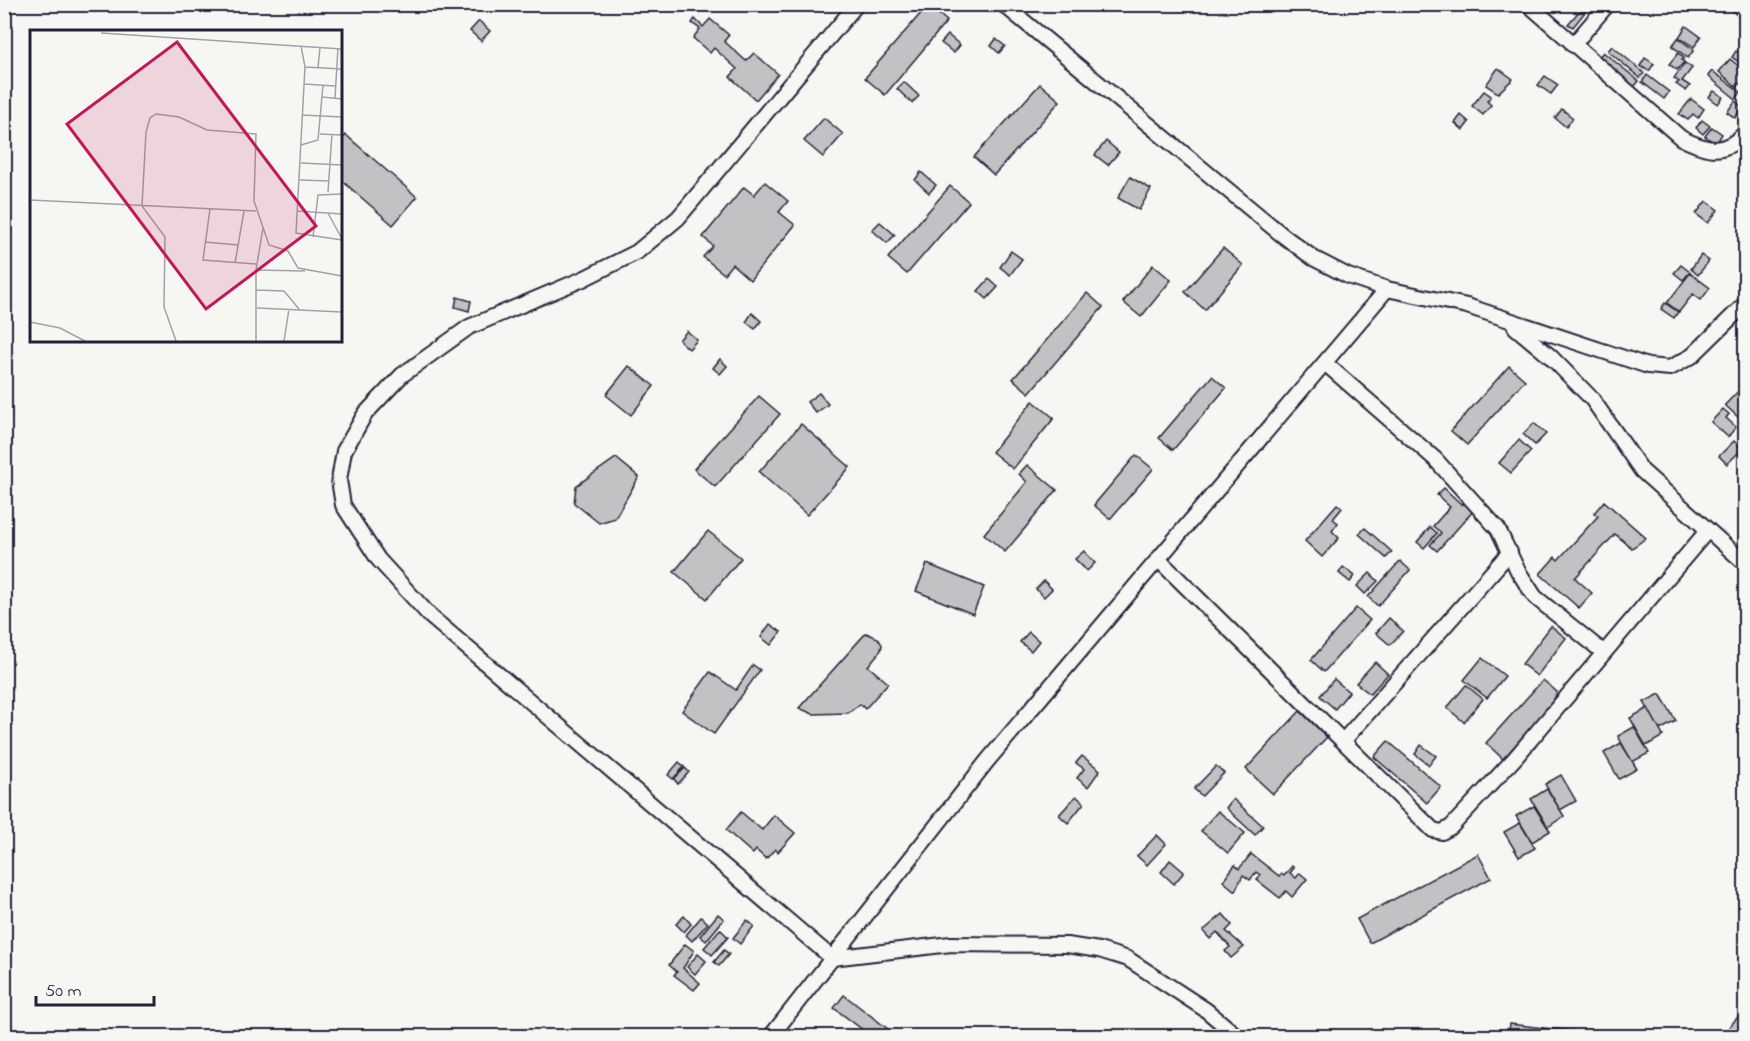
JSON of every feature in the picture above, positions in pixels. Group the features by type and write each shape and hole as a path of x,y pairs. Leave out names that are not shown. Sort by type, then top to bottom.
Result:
{"street":[{"path":"856,4 678,218 637,252 583,279 469,327 402,375 365,414 344,451 339,480 343,506 378,559 431,617 832,958 951,944 1067,945 1099,950 1128,959 1206,1010 1237,1036"},
{"path":"1003,4 1313,258 1348,276 1387,289 1467,306 1648,366 1670,368 1707,344 1746,303"},
{"path":"1528,4 1681,138 1704,150 1720,149 1736,142 1746,132"},
{"path":"1573,45 1608,4"},
{"path":"1737,4 1746,12"},
{"path":"771,1036 988,760 1160,561 1387,289"},
{"path":"1506,320 1532,339 1571,377 1616,430 1642,471 1744,559"},
{"path":"1326,364 1435,459 1498,529 1518,571 1535,597 1603,652"},
{"path":"1160,561 1433,830 1442,832 1451,827 1515,758 1708,530"},
{"path":"1344,740 1510,552"}],"building":[{"path":"928,5 947,21 885,95 865,78"},
{"path":"1581,9 1585,12 1573,27 1568,24"},
{"path":"695,19 703,27 710,19 729,35 724,41 746,61 754,53 778,74 756,100 730,77 737,69 714,48 710,53 693,38 700,29 692,23"},
{"path":"479,21 490,31 481,41 470,31"},
{"path":"1686,26 1701,37 1694,47 1679,37"},
{"path":"948,35 960,45 954,53 941,43"},
{"path":"1678,38 1694,50 1688,58 1672,46"},
{"path":"996,39 1005,46 999,53 991,46"},
{"path":"1612,46 1644,73 1640,78 1608,51"},
{"path":"1736,51 1746,58 1743,65 1732,57"},
{"path":"1603,52 1639,81 1633,88 1597,60"},
{"path":"1678,53 1684,58 1682,60 1684,62 1677,70 1669,64"},
{"path":"1645,58 1654,64 1649,71 1640,66"},
{"path":"1730,59 1746,72 1746,77 1737,87 1719,72"},
{"path":"1685,63 1692,68 1682,81 1690,86 1686,91 1676,84 1679,82 1674,78"},
{"path":"1498,68 1513,79 1498,93 1486,85"},
{"path":"1712,71 1741,92 1736,99 1708,76"},
{"path":"1647,75 1669,92 1664,99 1642,82"},
{"path":"1545,76 1558,85 1551,94 1538,85"},
{"path":"904,82 919,96 912,103 897,89"},
{"path":"1040,84 1060,101 994,175 974,157"},
{"path":"1484,91 1491,96 1487,101 1491,105 1483,115 1472,106"},
{"path":"1714,91 1723,97 1718,104 1709,97"},
{"path":"1691,99 1704,109 1698,118 1693,114 1688,120 1679,114"},
{"path":"1735,101 1742,107 1735,118 1727,112"},
{"path":"1562,109 1573,118 1566,127 1555,118"},
{"path":"1461,115 1469,122 1463,130 1455,123"},
{"path":"824,118 843,134 823,157 804,141"},
{"path":"1702,120 1710,126 1703,134 1696,128"},
{"path":"1712,127 1722,134 1716,144 1705,136"},
{"path":"346,135 417,197 393,225 342,181 342,140"},
{"path":"1106,141 1119,152 1108,165 1095,155"},
{"path":"921,172 936,185 929,193 915,180"},
{"path":"1130,177 1151,189 1139,210 1118,198"},
{"path":"765,182 788,201 779,212 795,225 750,280 732,264 724,274 703,257 713,246 703,237 744,187 754,195"},
{"path":"950,186 969,202 907,274 888,258"},
{"path":"1706,201 1718,210 1708,223 1696,214"},
{"path":"880,222 895,235 887,243 872,230"},
{"path":"1223,248 1243,265 1205,310 1185,292"},
{"path":"1011,251 1022,259 1010,275 1000,267"},
{"path":"1701,255 1709,261 1698,275 1691,269"},
{"path":"1153,265 1171,280 1141,317 1123,302"},
{"path":"1681,265 1690,272 1683,280 1674,273"},
{"path":"1690,273 1710,288 1701,300 1693,294 1679,312 1667,303"},
{"path":"989,279 998,287 987,299 978,291"},
{"path":"1087,293 1103,307 1029,393 1013,379"},
{"path":"457,297 471,301 469,311 455,307"},
{"path":"1665,303 1678,312 1674,318 1661,309"},
{"path":"752,313 761,321 755,329 746,322"},
{"path":"687,331 697,340 689,349 679,340"},
{"path":"720,359 727,366 720,374 713,368"},
{"path":"629,366 654,386 631,415 606,395"},
{"path":"1509,366 1525,380 1467,445 1451,431"},
{"path":"1212,376 1226,388 1173,450 1159,438"},
{"path":"1746,383 1746,412 1739,418 1725,405"},
{"path":"819,393 828,404 816,413 807,402"},
{"path":"759,396 780,414 715,487 694,469"},
{"path":"1033,401 1054,418 1013,469 992,452"},
{"path":"1723,409 1729,414 1726,418 1736,427 1728,437 1711,422"},
{"path":"1534,423 1546,434 1535,445 1523,434"},
{"path":"801,424 850,467 807,515 759,472"},
{"path":"1519,440 1531,451 1511,473 1499,463"},
{"path":"1734,441 1742,449 1727,464 1719,456"},
{"path":"1136,455 1153,469 1110,519 1094,505"},
{"path":"616,458 639,477 615,518 599,523 574,503 576,486"},
{"path":"1027,465 1057,490 1005,552 984,534 1027,482 1019,474"},
{"path":"1444,488 1462,505 1465,501 1475,509 1437,551 1430,545 1441,533 1433,526 1450,507 1437,495"},
{"path":"1604,501 1646,538 1632,548 1615,534 1575,578 1592,593 1579,608 1540,574 1555,557 1558,560 1598,516 1594,513"},
{"path":"1337,504 1342,508 1333,519 1338,523 1332,531 1339,538 1322,557 1305,541"},
{"path":"1430,527 1437,533 1424,548 1417,542"},
{"path":"1365,528 1392,552 1386,558 1359,534"},
{"path":"708,531 741,558 707,599 674,572"},
{"path":"1084,551 1095,563 1087,571 1075,559"},
{"path":"1400,561 1410,570 1378,606 1368,597"},
{"path":"927,564 984,587 973,614 916,591"},
{"path":"1343,567 1355,576 1350,582 1339,573"},
{"path":"1370,573 1378,581 1365,594 1357,586"},
{"path":"1044,581 1052,589 1044,597 1036,589"},
{"path":"1356,608 1370,620 1324,672 1311,660"},
{"path":"1389,618 1403,631 1390,645 1376,633"},
{"path":"770,624 781,632 771,645 761,637"},
{"path":"1551,626 1566,638 1537,676 1522,664"},
{"path":"1029,632 1039,641 1031,651 1020,642"},
{"path":"866,633 878,638 882,645 881,650 868,666 888,683 865,709 860,704 848,713 813,714 799,708"},
{"path":"1482,658 1505,676 1487,698 1464,680"},
{"path":"1375,662 1388,674 1370,694 1356,683"},
{"path":"753,665 760,670 714,734 682,711 710,672 736,690"},
{"path":"1334,679 1349,692 1335,709 1320,696"},
{"path":"1543,680 1557,692 1545,722 1529,740 1524,736 1503,759 1486,743"},
{"path":"1466,685 1483,699 1464,722 1447,708"},
{"path":"1660,694 1676,721 1660,730 1644,702"},
{"path":"1648,708 1663,736 1646,746 1630,718"},
{"path":"1300,711 1327,737 1273,794 1246,769"},
{"path":"1634,727 1649,753 1632,762 1618,736"},
{"path":"1388,741 1441,787 1427,803 1374,757"},
{"path":"1621,743 1637,769 1619,779 1604,753"},
{"path":"1421,745 1436,756 1429,765 1415,754"},
{"path":"1082,756 1100,770 1088,787 1077,778 1084,769 1076,763"},
{"path":"679,762 684,767 673,779 668,775"},
{"path":"1216,766 1224,773 1202,796 1194,789"},
{"path":"685,768 689,772 678,784 674,779"},
{"path":"1561,775 1576,801 1560,810 1545,784"},
{"path":"1547,789 1564,816 1548,827 1531,799"},
{"path":"1076,796 1084,803 1068,823 1059,815"},
{"path":"1233,799 1263,826 1255,835 1226,808"},
{"path":"1534,806 1550,831 1532,842 1516,816"},
{"path":"1218,811 1245,833 1228,853 1201,831"},
{"path":"741,812 762,830 774,815 795,833 778,852 775,849 766,859 756,850 753,854 726,830"},
{"path":"1520,823 1535,848 1519,857 1504,832"},
{"path":"1157,835 1166,844 1147,865 1137,856"},
{"path":"1251,854 1279,876 1281,874 1284,876 1292,866 1294,868 1290,873 1296,878 1300,873 1307,879 1292,897 1286,891 1280,898 1257,880 1260,875 1256,872 1250,880 1243,875 1235,891 1223,881 1235,865 1239,869"},
{"path":"1478,854 1491,878 1370,943 1357,919"},
{"path":"1170,860 1184,872 1174,884 1161,872"},
{"path":"718,914 724,919 706,941 700,936"},
{"path":"1223,914 1232,925 1226,931 1244,947 1231,958 1225,951 1230,947 1217,932 1210,939 1203,931"},
{"path":"684,916 691,924 684,932 676,924"},
{"path":"701,917 708,923 692,941 686,935"},
{"path":"747,920 754,926 740,944 733,938"},
{"path":"720,929 728,937 712,955 704,948"},
{"path":"685,944 694,951 683,968 700,983 694,990 674,975 677,972 669,965"},
{"path":"724,950 729,954 719,966 714,962"},
{"path":"698,954 706,961 695,974 687,967"},
{"path":"844,995 897,1036 871,1036 834,1008"},
{"path":"1746,1008 1746,1036 1721,1036"},
{"path":"1510,1024 1543,1028 1542,1036 1508,1036"},
{"path":"1543,1028 1575,1031 1575,1036 1542,1036"}]}
